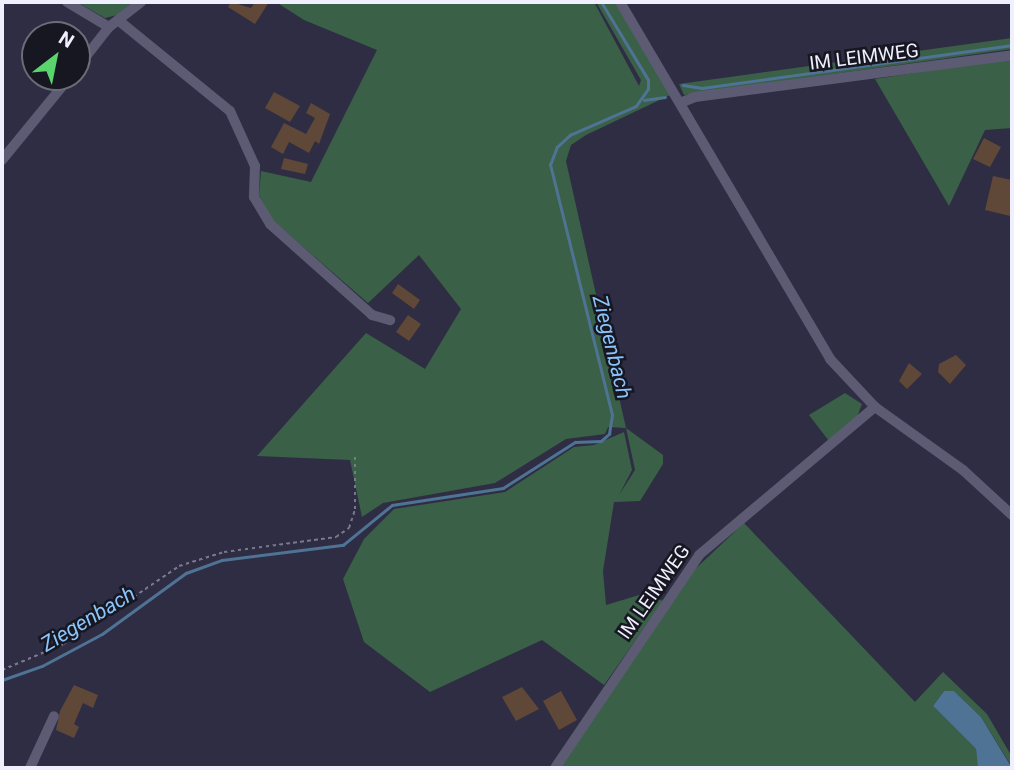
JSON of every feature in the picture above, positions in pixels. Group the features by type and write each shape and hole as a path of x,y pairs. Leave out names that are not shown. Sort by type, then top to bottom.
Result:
{"street":[{"path":"67,2 113,23 230,111 255,166 254,197 270,223 372,315 390,320"},
{"path":"91,50 113,23 141,2"},
{"path":"620,2 830,359 875,407 964,470 1012,515"},
{"name":"IM LEIMWEG","path":"680,103 695,97 1012,55"},
{"path":"2,160 59,91"},
{"name":"IM LEIMWEG","path":"555,768 699,555 875,407"},
{"path":"30,768 54,716"}],"path":[{"path":"2,670 64,644 179,566 224,552 336,537 349,528 355,509 355,456"}],"green space":[{"path":"77,2 133,2 117,15 105,18"},
{"path":"276,2 594,2 639,86 641,80 596,2 615,2 670,95 586,135 571,145 566,161 626,428 608,427 605,434 566,439 495,483 383,503 362,517 350,460 257,456 366,333 425,369 461,309 419,255 368,303 271,219 259,195 261,171 311,182 377,50 304,20"},
{"path":"1012,38 1012,49 684,95 679,84"},
{"path":"1012,58 1012,128 985,130 949,206 875,79"},
{"path":"845,393 862,404 857,417 829,441 809,415"},
{"path":"626,428 663,455 663,464 640,501 614,502 603,571 606,605 646,593 663,601 604,685 542,640 430,692 364,642 343,579 364,539 394,509 505,492 574,447 594,445 624,432 632,470 619,495 635,470"},
{"path":"744,523 915,702 943,672 987,714 1012,757 1012,767 981,717 954,691 944,691 933,706 976,749 979,768 560,768 690,574"}],"water":[{"path":"944,691 954,691 981,717 1012,768 978,767 976,749 933,706"}],"building":[{"path":"231,2 251,8 255,2 269,2 255,24 228,7"},
{"path":"274,92 300,106 290,122 265,108"},
{"path":"311,103 330,114 319,144 315,141 309,153 289,142 283,154 271,147 284,123 306,134 315,118 306,113"},
{"path":"984,138 1001,147 990,167 973,159"},
{"path":"284,158 308,164 305,174 281,169"},
{"path":"993,176 1012,180 1010,216 985,210"},
{"path":"398,284 420,300 414,309 392,293"},
{"path":"408,315 421,324 409,341 396,332"},
{"path":"956,355 966,365 950,384 938,372 939,364"},
{"path":"909,363 922,374 907,389 899,381"},
{"path":"74,685 98,695 93,708 83,703 74,724 79,727 74,738 56,730 60,711"},
{"path":"522,687 539,709 516,721 502,697"},
{"path":"561,691 577,720 559,730 543,701"}],"waterway":[{"name":"Ziegenbach","path":"2,680 42,666 102,634 186,573 222,560 343,545 392,505 503,488 575,442 601,441 609,434 612,415 550,165 557,147 570,135 636,106 648,89 648,80 601,2"},
{"path":"683,85 702,88 1012,45"},
{"path":"644,100 665,97"}]}
